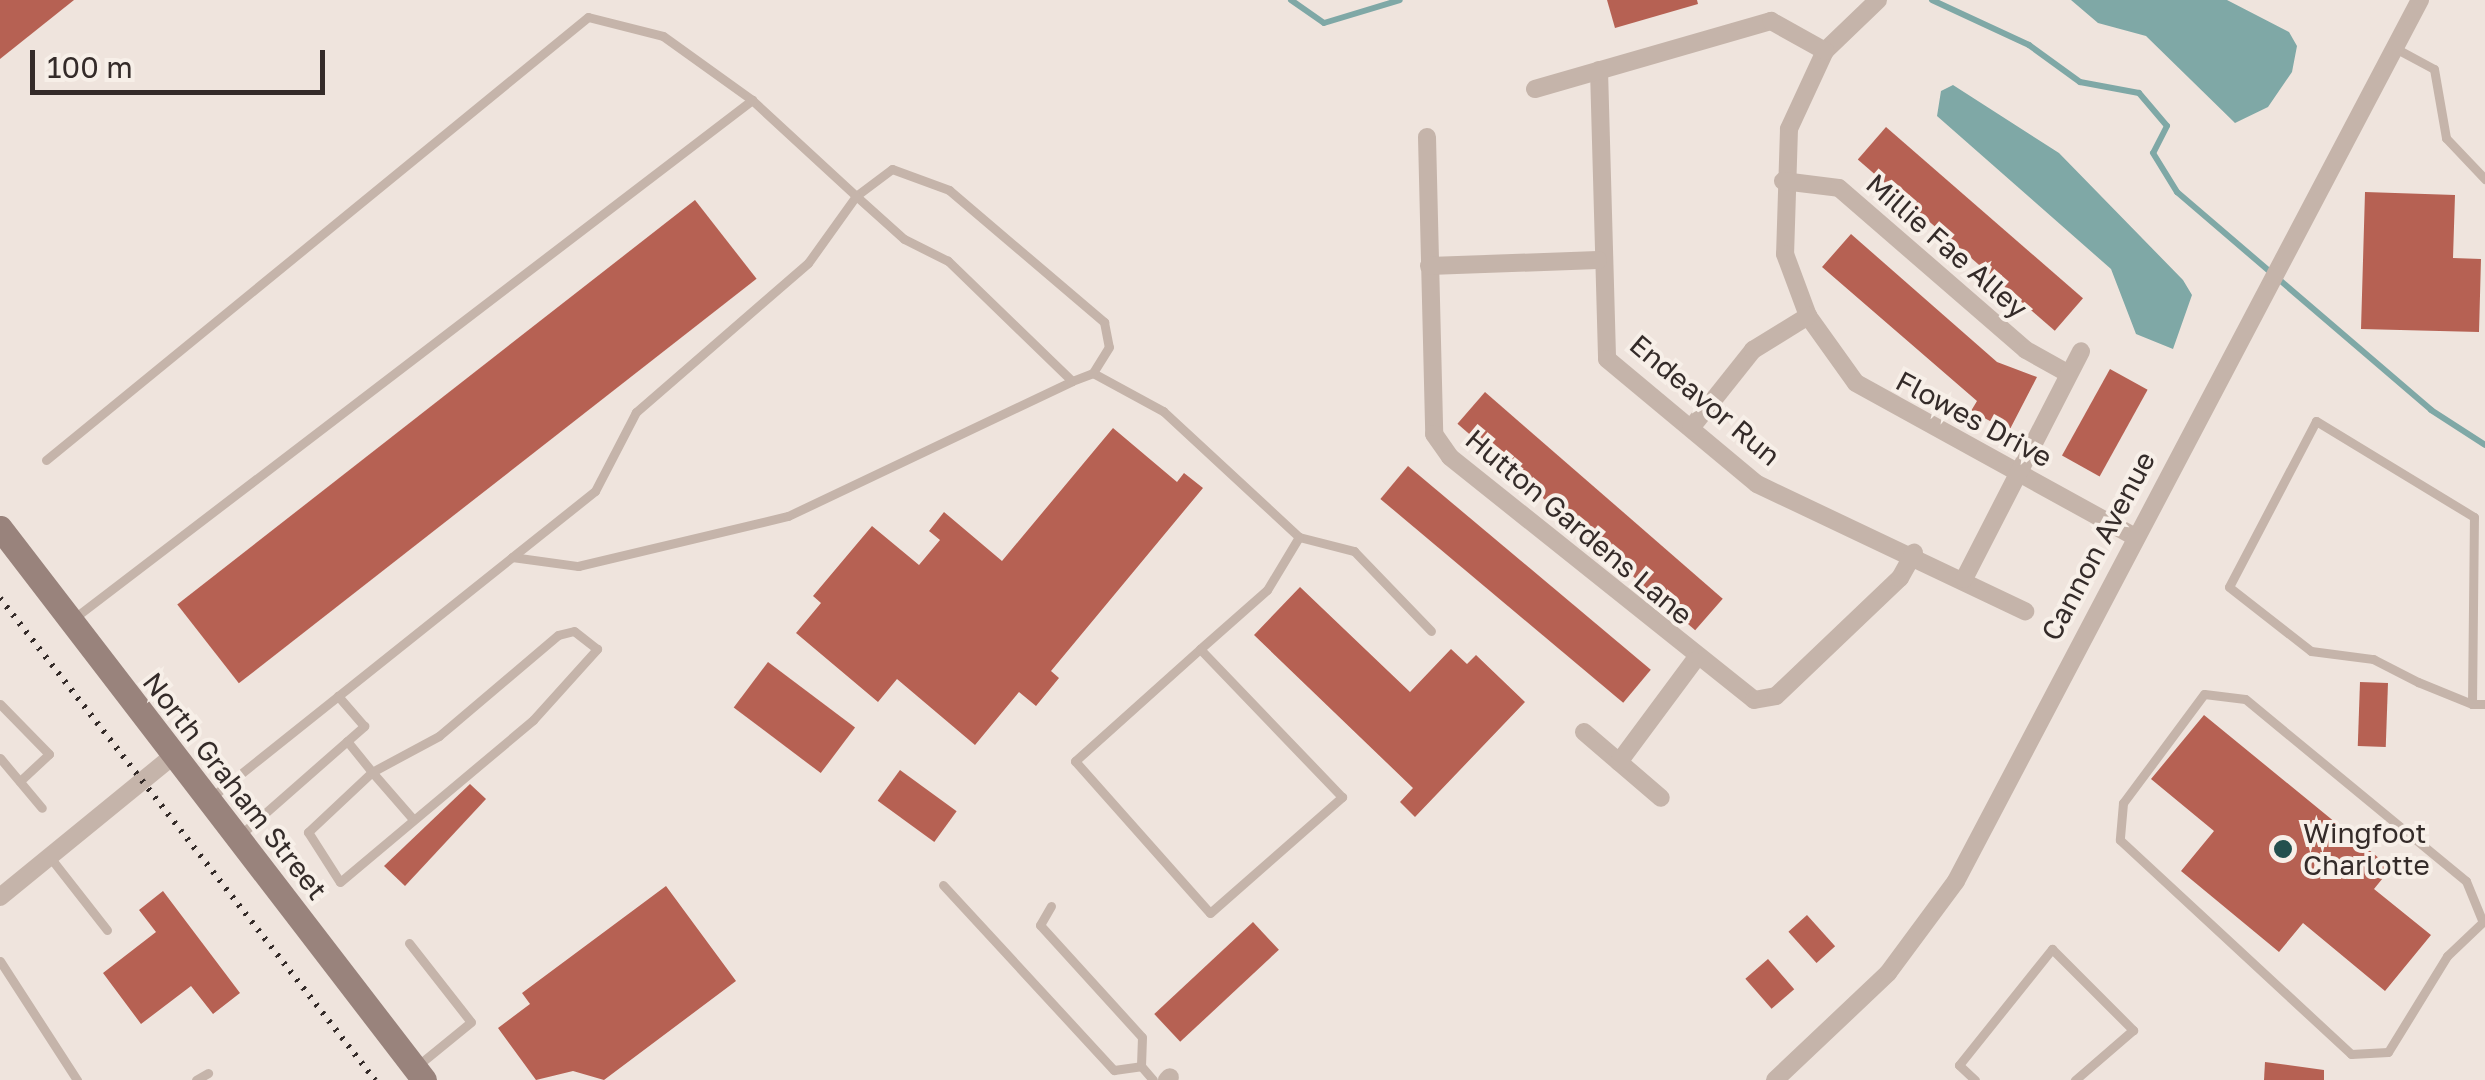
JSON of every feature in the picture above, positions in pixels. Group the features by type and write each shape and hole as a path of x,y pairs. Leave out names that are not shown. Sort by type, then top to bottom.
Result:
{"main road":[{"name":"North Graham Street","path":"0,528 419,1074"}],"street":[{"name":"Flowes Drive","path":"1878,0 1825,51 1800,94 1783,181 1785,254 1808,316 1856,383 2133,536"},
{"name":"Cannon Avenue","path":"1775,1080 1888,974 1939,909 2420,0"},
{"path":"1534,89 1771,21 1825,51"},
{"name":"Endeavor Run","path":"1599,70 1598,260 1607,359 1757,484 1914,553 2025,611"},
{"name":"Hutton Gardens Lane","path":"1426,137 1440,445 1740,697 1776,696 1900,578 1914,553"},
{"name":"Millie Fae Alley","path":"1783,181 1839,188 2026,350 2069,374"},
{"path":"1430,266 1598,260"},
{"path":"1691,428 1753,350 1808,316"},
{"path":"1964,579 2080,351"},
{"path":"1620,762 1694,661"},
{"path":"1584,732 1662,798"},
{"path":"0,898 174,756"}],"lane":[{"path":"46,460 588,18 663,36 752,100 904,239 948,261 1072,382"},
{"path":"2396,48 2434,70 2446,138 2485,179"},
{"path":"71,620 752,100"},
{"path":"208,800 512,557 595,491 636,412 808,262 856,196 892,168 949,190 1030,250 1104,322 1109,347 1092,373 788,516 578,566 512,557"},
{"path":"1092,373 1163,411 1300,538 1354,551 1431,632"},
{"path":"2472,704 2474,516 2316,421 2229,587 2311,651 2373,658 2472,704 2485,704"},
{"path":"1200,649 1342,796 1210,913 1076,761 1200,649 1267,590 1300,538"},
{"path":"574,631 597,649 533,720 340,882 308,832 372,772 439,736 558,635 574,631"},
{"path":"2204,694 2245,699 2466,881 2483,920 2447,956 2388,1052 2351,1054 2120,840 2123,803 2204,694"},
{"path":"237,838 364,726 338,696"},
{"path":"0,704 49,754 20,782"},
{"path":"346,742 412,818"},
{"path":"0,758 42,808"},
{"path":"49,856 108,930"},
{"path":"943,885 1114,1070 1141,1066 1164,1079"},
{"path":"1051,906 1040,925 1142,1037 1141,1066"},
{"path":"409,944 471,1022 419,1074"},
{"path":"1974,1080 1958,1065 2052,950 2133,1030 2075,1080"},
{"path":"0,962 77,1080"},
{"path":"196,1080 208,1073"}],"water":[{"path":"2071,0 2227,0 2289,32 2297,46 2292,72 2268,107 2235,123 2146,36 2098,23"},
{"path":"1953,85 2059,153 2183,280 2192,295 2173,349 2136,334 2111,269 1937,116 1941,91"}],"building":[{"path":"0,0 74,0 0,59"},
{"path":"1607,0 1697,0 1698,4 1615,28"},
{"path":"1886,127 2083,298 2055,331 1858,159"},
{"path":"2365,192 2455,195 2453,258 2481,259 2479,332 2361,329"},
{"path":"695,200 757,279 239,683 177,604"},
{"path":"1851,234 1997,362 2037,377 2009,431 1971,411 1977,401 1822,267"},
{"path":"2110,369 2148,390 2100,476 2062,456"},
{"path":"1485,392 1723,599 1695,630 1457,424"},
{"path":"1113,428 1177,482 1184,473 1203,488 1051,671 1059,678 1036,706 1019,692 975,745 897,679 878,702 796,633 821,603 813,596 872,526 919,565 940,540 929,531 944,512 1002,561"},
{"path":"1408,466 1651,670 1623,703 1380,499"},
{"path":"1300,587 1410,692 1451,649 1467,664 1476,655 1525,702 1415,817 1400,802 1413,788 1254,635"},
{"path":"768,662 855,728 821,773 734,708"},
{"path":"2360,682 2388,683 2386,747 2358,746"},
{"name":"Wingfoot Charlotte","path":"2204,715 2391,868 2374,889 2431,935 2385,991 2303,923 2279,952 2181,871 2214,831 2151,779"},
{"path":"900,770 957,811 934,842 878,801"},
{"path":"470,784 486,799 405,886 384,866"},
{"path":"666,886 736,981 604,1080 573,1071 536,1080 498,1028 530,1004 522,993"},
{"path":"163,891 240,993 213,1014 191,986 141,1024 103,973 156,932 139,910"},
{"path":"1807,915 1835,946 1817,963 1788,932"},
{"path":"1253,922 1279,950 1180,1042 1154,1014"},
{"path":"1768,959 1794,989 1772,1009 1745,979"},
{"path":"2265,1062 2324,1070 2324,1080 2264,1080"}],"waterway":[{"path":"1291,0 1324,23 1400,0"},
{"path":"1932,0 2029,45 2080,82 2139,93 2167,126 2153,153 2177,192 2431,410 2485,445"}],"railway":[{"path":"0,598 375,1080"}],"place":[{"name":"Wingfoot Charlotte","path":"2283,849"}]}
